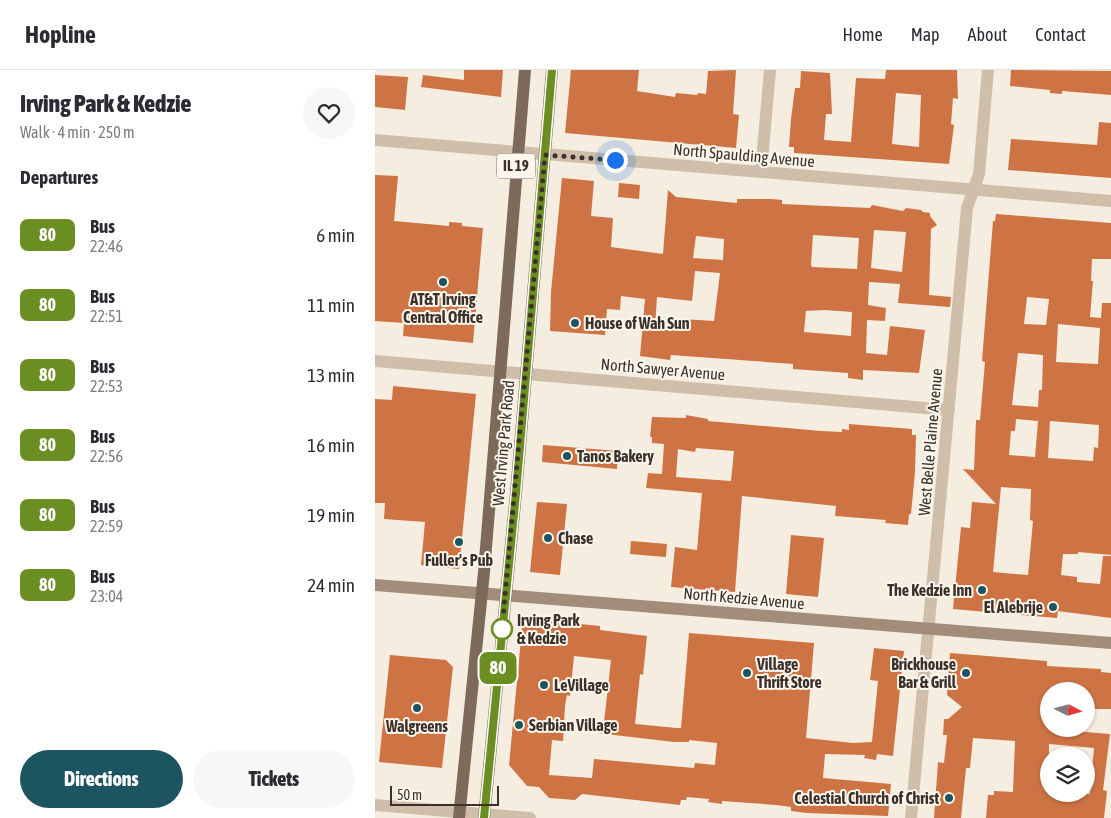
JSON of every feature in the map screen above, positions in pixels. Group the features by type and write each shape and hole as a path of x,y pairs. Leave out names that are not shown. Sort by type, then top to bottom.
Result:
{"main road":[{"name":"West Irving Park Road","path":"459,815 482,593 525,70"},
{"name":"West Irving Park Road","path":"484,816 506,595 552,70"},
{"name":"North Kedzie Avenue","path":"375,585 1111,643"}],"street":[{"path":"761,172 770,70"},
{"name":"West Belle Plaine Avenue","path":"911,818 967,208 979,174 988,70"},
{"name":"North Spaulding Avenue","path":"375,140 1111,201"},
{"name":"North Sawyer Avenue","path":"375,361 949,410"},
{"path":"375,805 459,815 530,818"}],"building":[{"path":"464,70 503,70 501,97 421,87 423,75 464,80"},
{"path":"571,70 639,70 637,91 675,97 676,93 706,94 708,71 736,70 733,114 739,115 736,148 565,133"},
{"path":"886,70 957,70 958,99 953,98 951,124 954,125 949,164 794,153 794,147 789,147 795,88 800,88 801,71 830,73 832,114 826,114 824,140 851,142 856,78 885,79","holes":["896,93 921,95 919,147 892,144"]},
{"path":"1011,70 1111,71 1111,95 1062,91 1062,94 1050,93 1050,90 1010,86"},
{"path":"375,75 408,77 405,110 375,107"},
{"path":"1099,122 1111,123 1111,178 1008,170 1011,139 1097,145"},
{"name":"AT&T Irving Central Office","path":"375,175 398,176 394,221 449,226 449,222 462,223 462,226 483,228 473,343 403,336 404,323 375,321"},
{"path":"562,178 594,181 591,216 613,218 611,247 663,254 668,190 676,197 737,203 737,199 771,199 782,200 782,204 870,208 872,205 903,211 906,208 921,210 930,213 930,216 937,225 931,229 929,295 951,297 950,307 898,303 900,284 869,282 868,305 886,308 885,321 867,320 866,353 887,355 890,326 925,330 919,373 863,370 863,380 848,378 848,373 793,369 793,364 671,355 670,360 640,356 645,299 621,296 620,310 607,309 605,335 550,331 551,292","holes":["874,230 906,232 902,272 871,268","813,235 859,238 857,269 812,267","696,236 724,239 723,260 693,258","695,271 720,273 714,321 682,319 680,329 655,327 657,297 692,301","806,311 852,312 851,336 804,332"]},
{"path":"619,183 640,185 639,199 618,197"},
{"path":"996,214 1111,223 1111,259 1092,259 1091,281 1093,281 1090,317 1101,318 1102,303 1111,303 1111,555 1078,552 1078,554 1063,554 1061,575 1077,577 1077,582 1100,584 1103,556 1111,556 1111,618 1058,611 1057,618 953,609 961,527 970,528 972,502 996,504 963,469 974,470 976,420 980,420 985,362 982,361 993,221 995,221","holes":["1027,297 1049,299 1046,325 1024,324","1058,324 1100,328 1098,364 1056,362","1018,353 1043,355 1042,390 1039,390 1038,407 1012,405","1016,419 1038,421 1035,457 1009,455 1011,431 1015,431","1050,421 1099,425 1098,448 1094,447 1093,461 1048,458","1001,487 1031,489 1030,520 1033,521 1028,575 993,572"]},
{"path":"393,386 476,394 459,569 421,565 425,522 384,519 385,503 375,503 375,399 392,400"},
{"path":"686,415 708,419 708,421 821,431 842,432 842,429 849,430 849,424 912,429 912,435 916,435 915,472 911,514 909,514 908,525 885,523 886,520 835,516 836,506 742,496 735,592 671,587 675,547 697,550 702,493 646,488 648,473 662,474 664,444 652,443 652,437 650,437 652,417 686,418","holes":["696,448 734,451 731,481 676,477 678,449 695,452"]},
{"path":"543,445 618,451 617,469 542,462"},
{"name":"Chase","path":"537,502 567,504 560,575 530,572"},
{"path":"791,535 824,538 818,597 786,594"},
{"path":"631,541 667,544 666,557 630,554"},
{"path":"523,618 600,626 600,630 647,636 643,675 640,674 635,724 677,728 681,728 689,633 814,643 806,738 853,743 872,742 878,681 870,680 874,648 904,651 893,756 877,754 876,760 864,758 865,755 825,754 823,778 891,784 888,816 807,813 791,811 791,807 776,805 722,801 722,804 708,802 709,799 687,797 686,800 681,800 680,805 582,794 575,800 549,798 539,787 527,786 509,765","holes":["574,656 611,660 604,722 598,721 597,733 674,742 689,742 689,740 717,743 715,765 695,763 694,768 594,759 592,778 549,775 552,740 563,741 565,706 567,695 570,696"]},
{"path":"950,653 1047,661 1047,666 1101,669 1101,672 1111,673 1111,709 1095,709 1095,682 1040,682 1040,738 1095,738 1095,733 1110,734 1103,790 1107,791 1104,818 986,818 988,795 994,795 994,791 1013,792 1015,741 973,738 970,768 966,768 961,818 934,818 938,762 944,763 947,735 943,735 944,719 948,719 962,707 947,695"},
{"name":"Walgreens","path":"390,655 446,660 453,667 442,768 379,762"}],"bus line":[{"name":"80","path":"484,818 516,493 552,70"}],"place":[{"name":"AT&T Irving Central Office","path":"443,282"},
{"name":"House of Wah Sun","path":"575,323"},
{"name":"Tanos Bakery","path":"567,456"},
{"name":"Chase","path":"548,538"},
{"name":"Fuller's Pub","path":"459,542"},
{"name":"The Kedzie Inn","path":"982,590"},
{"name":"El Alebrije","path":"1053,607"},
{"name":"Irving Park & Kedzie","path":"502,629"},
{"name":"Village Thrift Store","path":"747,673"},
{"name":"Brickhouse Bar & Grill","path":"966,673"},
{"name":"LeVillage","path":"544,685"},
{"name":"Walgreens","path":"417,708"},
{"name":"Serbian Village","path":"519,725"},
{"name":"Celestial Church of Christ","path":"949,798"}],"route":[{"path":"502,629 516,493 545,155 615,160"}]}
